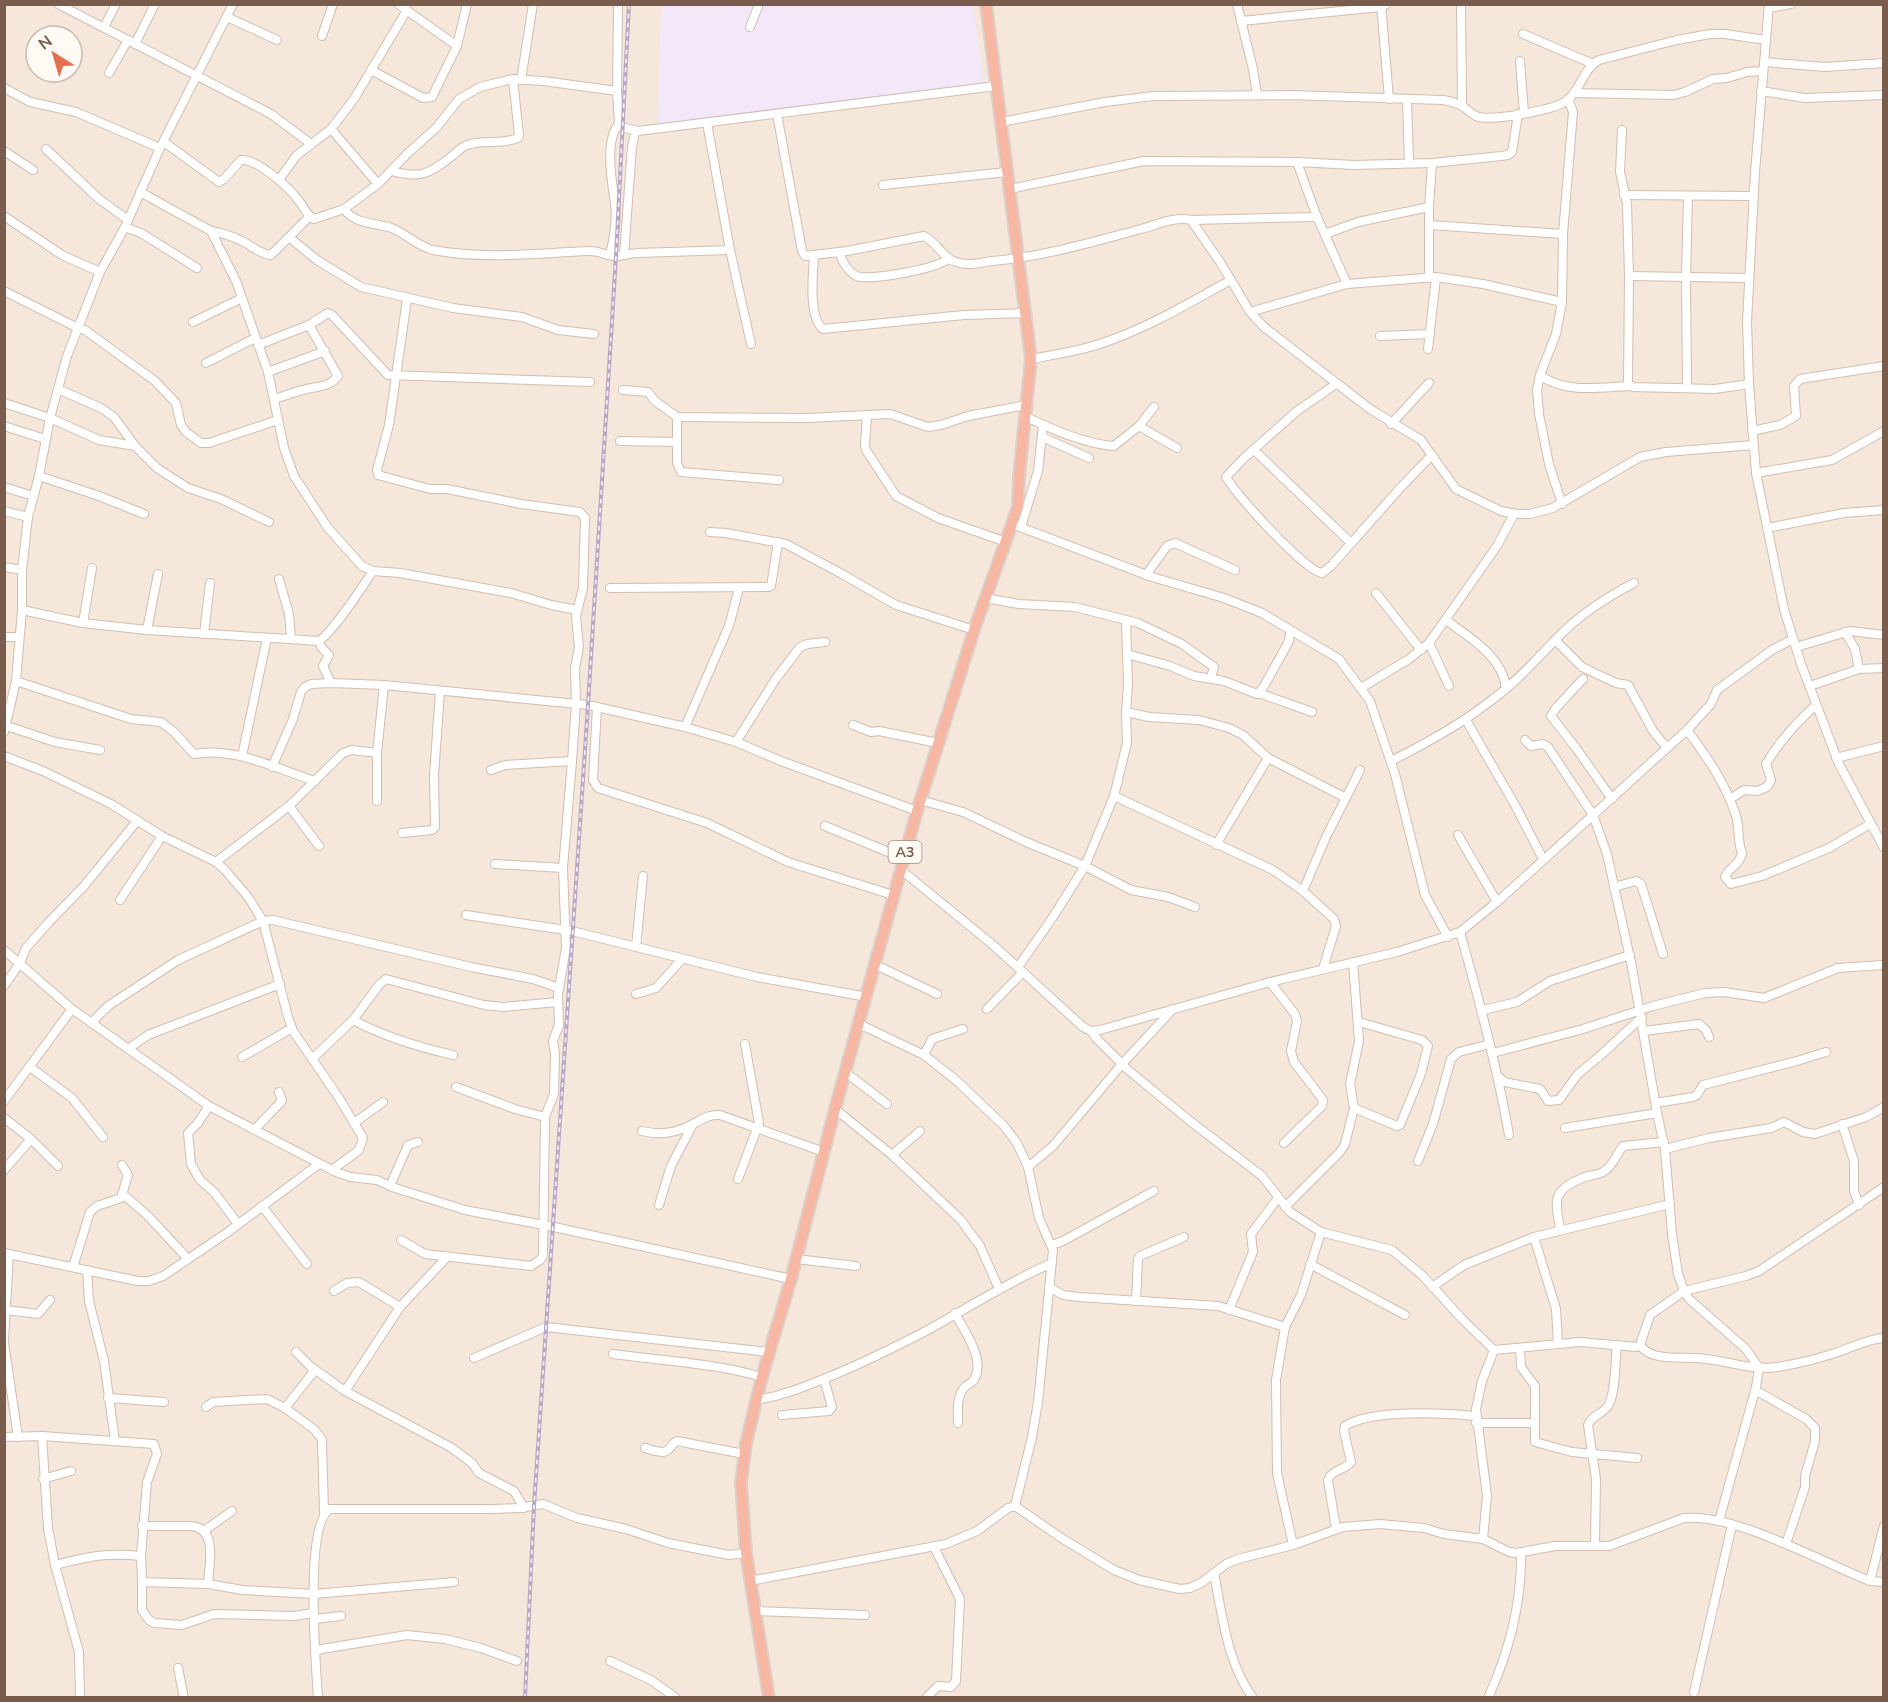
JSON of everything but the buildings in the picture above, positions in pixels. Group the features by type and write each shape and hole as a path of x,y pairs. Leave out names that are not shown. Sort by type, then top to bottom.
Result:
{"highway":[{"name":"A3","path":"769,1698 746,1553 741,1483 744,1454 762,1377 791,1279 903,858 974,630 1006,542 1017,525 1030,359 986,4"}],"street":[{"path":"58,4 271,114 311,144"},
{"path":"104,27 116,4"},
{"path":"109,73 132,42 155,4"},
{"path":"100,750 55,742 6,729 8,708 16,681 22,610 22,570 28,517 58,389 100,272 126,224 162,145 233,4"},
{"path":"322,36 333,4"},
{"path":"398,4 457,46"},
{"path":"371,70 423,98 430,99 457,46 467,4"},
{"path":"392,171 412,176 428,173 467,145 510,141 518,138 517,80 533,4"},
{"path":"609,255 613,244 615,206 610,165 612,134 619,124 618,4"},
{"path":"750,27 759,4"},
{"path":"1237,4 1257,95"},
{"path":"1461,4 1462,105"},
{"path":"1791,4 1769,6 1762,71 1747,322 1756,473 1784,609 1793,639 1836,758 1870,824 1881,838 1884,848"},
{"path":"1241,21 1383,5 1389,99"},
{"path":"279,180 296,156 331,129 354,99 407,10"},
{"path":"227,17 277,40"},
{"path":"1524,34 1593,64"},
{"path":"1001,122 1123,99 1154,96 1257,95 1443,100 1462,105 1477,117 1486,118 1521,114 1557,106 1571,96 1593,64 1599,60 1710,34 1766,40"},
{"path":"1010,189 1144,161 1297,162 1354,165 1432,163 1511,154 1521,114 1520,61"},
{"path":"1764,62 1825,67 1884,63"},
{"path":"1571,96 1674,95 1713,79 1762,71"},
{"path":"4,88 30,102 76,112 162,145 219,182 245,159 279,180 299,200 309,217 318,219 344,209 378,184 437,127 465,93 480,87 517,80 617,91"},
{"path":"619,124 638,131 996,86"},
{"path":"1761,91 1805,98 1884,95"},
{"path":"1562,504 1553,481 1539,414 1538,390 1540,375 1556,334 1562,302 1563,234 1573,112 1571,96"},
{"path":"1407,99 1409,162"},
{"path":"777,114 802,250 806,256 924,236 936,245 948,259 962,263 1018,260 1175,220 1317,217"},
{"path":"707,123 729,250 751,344"},
{"path":"331,129 378,184"},
{"path":"1622,130 1620,172 1626,204 1629,276 1628,379 1630,386"},
{"path":"624,255 632,147 635,133 638,131"},
{"path":"46,149 126,224 197,268"},
{"path":"4,151 33,171"},
{"path":"1297,162 1317,217 1347,284"},
{"path":"1428,350 1433,277 1429,225 1432,163"},
{"path":"883,185 1007,172"},
{"path":"140,192 211,231 234,238 267,255 273,254 309,217"},
{"path":"1624,195 1754,196"},
{"path":"1688,196 1686,276 1688,388"},
{"path":"1325,234 1358,222 1429,207"},
{"path":"344,209 351,217 399,231 418,245 432,250 513,256 591,251 609,255 624,255 729,250"},
{"path":"4,216 62,255 100,272"},
{"path":"1191,220 1208,242 1250,312 1276,338 1391,424 1421,441 1456,489 1486,505 1514,514 1542,512 1562,504 1640,457 1666,452 1754,445"},
{"path":"1429,225 1563,234"},
{"path":"211,231 236,281 268,372 284,448 294,476 328,528 362,566 373,571 400,573 511,593 577,610"},
{"path":"290,238 317,260 361,287 453,308 522,317 558,330 594,334"},
{"path":"839,252 848,268 860,277 903,273 938,265 948,259"},
{"path":"814,255 815,317 818,325 823,329 964,315 1025,313"},
{"path":"1629,276 1749,279"},
{"path":"1250,312 1347,284 1433,277 1483,284 1562,302"},
{"path":"1030,359 1113,340 1231,280"},
{"path":"4,291 92,334 155,381 176,403 181,425 186,432 201,443 209,443 278,420"},
{"path":"193,322 242,298"},
{"path":"401,1240 417,1251 447,1257 531,1266 543,1256 544,1117 551,1102 555,1082 553,1041 558,1025 559,988 566,948 563,868 576,704 575,668 579,647 577,610 583,588 585,519 582,513 521,504 447,489 430,489 378,475 377,470 389,425 407,299"},
{"path":"206,363 257,342 309,325 330,314 385,373 396,376 590,382"},
{"path":"275,399 304,389 320,388 336,379 337,372 309,325"},
{"path":"1380,336 1430,334"},
{"path":"268,372 325,351"},
{"path":"1752,431 1780,425 1796,416 1794,386 1800,380 1884,366"},
{"path":"1540,375 1564,387 1630,386 1724,389 1749,384"},
{"path":"1391,424 1429,382"},
{"path":"1336,384 1297,411 1228,474 1227,479 1298,558 1316,572 1322,573 1331,566 1432,455"},
{"path":"58,389 107,411 135,446 157,468 188,488 221,499 269,522"},
{"path":"623,390 648,393 677,417 807,418 890,414 928,427 968,416 1025,411 1043,425 1101,446 1114,446 1139,426 1154,407"},
{"path":"4,403 50,418 99,440 135,446"},
{"path":"867,415 866,450 893,494 938,518 947,519 1006,542"},
{"path":"677,417 678,467 684,473 779,480"},
{"path":"1043,425 1038,471 1017,525 1146,575 1224,598 1277,620 1291,631 1335,656 1361,688 1370,701 1391,761 1425,895 1448,937"},
{"path":"4,426 45,439"},
{"path":"1139,426 1178,448"},
{"path":"1756,473 1832,460 1884,431"},
{"path":"1042,437 1089,458"},
{"path":"620,441 677,442"},
{"path":"1254,450 1351,543"},
{"path":"39,476 144,514"},
{"path":"4,487 33,496"},
{"path":"1767,528 1844,513 1884,510"},
{"path":"4,511 28,517"},
{"path":"1361,688 1429,643 1504,534 1514,514"},
{"path":"710,532 778,542 790,546 896,605 974,630"},
{"path":"610,588 771,586 778,542"},
{"path":"1146,575 1167,546 1175,543 1235,570"},
{"path":"4,567 22,570"},
{"path":"83,623 92,568"},
{"path":"22,610 83,623 147,630 319,641 327,635 373,571"},
{"path":"147,630 158,574"},
{"path":"279,579 290,614 291,638"},
{"path":"204,634 210,583"},
{"path":"1391,761 1466,720 1506,688 1555,640 1598,603 1634,583"},
{"path":"685,726 729,627 739,588"},
{"path":"1376,594 1421,650"},
{"path":"985,598 1019,604 1075,607 1153,629 1204,658 1214,667 1211,678"},
{"path":"987,1009 1020,969 1085,866 1114,795 1127,749 1126,620"},
{"path":"1446,621 1478,645 1500,668 1506,688"},
{"path":"1259,693 1288,642 1291,631"},
{"path":"1796,647 1845,632 1856,631 1884,635"},
{"path":"1845,632 1855,649 1858,669"},
{"path":"4,636 20,637"},
{"path":"242,756 267,638"},
{"path":"1091,1031 1270,982 1397,952 1460,932 1497,902 1687,730 1711,704 1717,690 1772,650 1793,639"},
{"path":"1555,640 1582,667 1616,683 1628,685 1653,731 1667,748"},
{"path":"319,641 329,656 323,666 331,683"},
{"path":"736,742 775,680 800,647 825,642"},
{"path":"1429,643 1449,686"},
{"path":"1127,654 1170,666 1194,676 1231,683 1312,712"},
{"path":"1810,686 1858,669 1884,668"},
{"path":"1583,679 1551,716 1612,799"},
{"path":"16,681 131,719 161,722 174,732 194,754 214,751 242,756 315,781"},
{"path":"272,767 293,719 301,692 311,684 384,685 597,707 685,726 736,742 781,761 919,806 963,812 1026,842 1085,866 1131,890 1168,897 1195,907"},
{"path":"377,801 377,753 384,685"},
{"path":"402,833 432,830 435,827 434,775 440,691"},
{"path":"1730,799 1744,790 1757,791 1767,787 1771,780 1766,764 1788,734 1816,705"},
{"path":"597,707 593,780 598,788 707,823 788,862 893,895"},
{"path":"1126,712 1149,717 1199,720 1228,728 1243,735 1268,758 1346,798"},
{"path":"1466,720 1543,859"},
{"path":"853,725 871,732 879,731 938,743"},
{"path":"1687,730 1713,766 1730,799 1738,821 1739,846 1742,853 1738,864 1725,877 1731,884 1762,876 1829,848 1870,824"},
{"path":"1525,740 1531,746 1546,745 1593,815 1603,841 1630,955 1657,1113 1665,1145 1674,1253 1684,1291 1698,1308 1746,1349 1759,1368 1719,1521"},
{"path":"1836,758 1884,746"},
{"path":"216,862 289,806 347,750 377,753"},
{"path":"4,756 43,771 111,804 162,836 216,862 248,897 263,921 292,1028 363,1138 359,1150 332,1170"},
{"path":"1216,845 1268,758"},
{"path":"491,770 505,765 572,761"},
{"path":"1303,891 1326,837 1360,770"},
{"path":"1114,795 1273,870 1303,891 1334,919 1336,926 1323,969"},
{"path":"289,806 319,846"},
{"path":"4,986 20,963 26,948 84,886 137,821"},
{"path":"825,826 903,858"},
{"path":"1458,835 1497,902"},
{"path":"120,900 162,836"},
{"path":"495,864 563,868"},
{"path":"900,869 1020,969 1078,1023 1091,1031 1096,1040 1122,1064 1190,1121 1262,1176 1285,1208 1321,1232 1392,1250 1494,1350 1580,1342 1636,1347 1640,1345"},
{"path":"636,947 643,876"},
{"path":"1614,887 1636,881 1641,884 1663,954"},
{"path":"466,915 565,931 757,977 867,997"},
{"path":"91,1023 108,1006 178,960 263,921 279,921 471,967 533,979 559,988"},
{"path":"1460,932 1483,1010 1499,1077 1509,1135"},
{"path":"4,950 91,1023 209,1106 332,1170 350,1177 377,1180 465,1210 791,1279"},
{"path":"1483,1010 1517,1002 1550,981 1630,955"},
{"path":"636,994 656,988 682,959"},
{"path":"1285,1208 1340,1152 1345,1144 1354,1108 1350,1084 1359,1041 1353,962"},
{"path":"1493,1053 1641,1013 1705,993 1724,992 1764,998 1838,968 1883,964 1884,974"},
{"path":"876,965 937,994"},
{"path":"312,1059 352,1020 386,979 484,1005 503,1007 558,1002"},
{"path":"1270,982 1295,1014 1297,1021 1291,1051 1294,1062 1323,1100 1322,1106 1284,1143"},
{"path":"128,1049 148,1035 280,984"},
{"path":"4,1101 72,1008"},
{"path":"1028,1167 1053,1146 1122,1064 1173,1009"},
{"path":"1499,1077 1504,1082 1540,1089 1548,1101 1558,1100 1578,1074 1601,1055 1641,1013"},
{"path":"352,1020 399,1041 453,1055"},
{"path":"1354,1108 1397,1126 1400,1125 1421,1074 1428,1046 1422,1040 1359,1022"},
{"path":"859,1024 924,1055 957,1081 1004,1126 1017,1143 1028,1167 1039,1218 1052,1245 1052,1263 1038,1402 1016,1506"},
{"path":"1644,1031 1699,1024 1706,1030 1708,1037"},
{"path":"242,1057 292,1028"},
{"path":"924,1055 932,1040 963,1029"},
{"path":"738,1179 758,1129 758,1109 745,1044"},
{"path":"1418,1161 1433,1124 1451,1059 1459,1052 1490,1044"},
{"path":"1656,1103 1693,1097 1703,1085 1826,1052"},
{"path":"30,1067 72,1098 103,1137"},
{"path":"845,1072 887,1104"},
{"path":"456,1087 544,1117"},
{"path":"254,1130 282,1101 279,1092"},
{"path":"354,1123 383,1102"},
{"path":"209,1106 188,1133 189,1159 200,1180 214,1192 238,1224"},
{"path":"1560,1229 1556,1201 1558,1195 1580,1178 1603,1172 1611,1166 1623,1146 1665,1145 1771,1128 1784,1122 1808,1134 1815,1134 1874,1114 1884,1107"},
{"path":"835,1109 892,1155 972,1233 999,1289"},
{"path":"1565,1128 1657,1113"},
{"path":"642,1131 657,1134 677,1131 709,1115 720,1115 824,1152"},
{"path":"4,1118 31,1139 58,1166"},
{"path":"659,1205 671,1166 693,1124"},
{"path":"1842,1124 1854,1161 1854,1191 1859,1205"},
{"path":"892,1155 920,1131"},
{"path":"4,1170 31,1139"},
{"path":"390,1186 408,1145 418,1142"},
{"path":"18,1437 4,1342 7,1254 138,1281 149,1281 163,1276 188,1259 319,1164"},
{"path":"73,1267 90,1212 97,1206 117,1200 123,1194 128,1176 122,1165"},
{"path":"1640,1345 1650,1315 1684,1291 1746,1276 1759,1270 1884,1187"},
{"path":"1052,1245 1154,1191"},
{"path":"123,1194 148,1216 188,1259"},
{"path":"1229,1310 1253,1252 1251,1234 1278,1198"},
{"path":"1432,1287 1464,1265 1534,1237 1670,1204"},
{"path":"262,1206 306,1264"},
{"path":"1293,1545 1277,1473 1276,1380 1285,1327 1301,1296 1321,1232"},
{"path":"1136,1301 1140,1256 1184,1237"},
{"path":"1534,1237 1556,1309 1558,1344"},
{"path":"345,1390 400,1307 447,1257"},
{"path":"796,1259 856,1266"},
{"path":"756,1400 772,1398 824,1379 895,1347 999,1289 1052,1263"},
{"path":"1310,1264 1405,1315"},
{"path":"87,1270 89,1301 104,1361 115,1441"},
{"path":"334,1291 347,1282 359,1282 400,1307"},
{"path":"1049,1287 1063,1294 1078,1297 1209,1305 1285,1327"},
{"path":"6,1311 38,1314 50,1300"},
{"path":"955,1313 973,1348 978,1365 977,1376 963,1389 958,1423"},
{"path":"474,1358 546,1327 770,1352"},
{"path":"1640,1345 1646,1352 1668,1357 1709,1360 1759,1368 1820,1358 1884,1338"},
{"path":"1595,1546 1596,1479 1588,1425 1590,1420 1605,1409 1610,1400 1617,1345"},
{"path":"1520,1348 1521,1367 1535,1386 1534,1438 1538,1444 1572,1452 1637,1458"},
{"path":"1483,1539 1487,1496 1476,1419 1482,1381 1494,1350"},
{"path":"296,1352 315,1370 345,1390 452,1448 472,1463 479,1473 514,1491 524,1508"},
{"path":"613,1354 720,1367 762,1377"},
{"path":"285,1408 315,1370"},
{"path":"782,1414 829,1412 832,1407 824,1379"},
{"path":"1755,1390 1806,1419 1815,1428 1815,1441 1805,1476 1805,1487 1786,1544"},
{"path":"108,1398 164,1402"},
{"path":"206,1407 213,1402 261,1398 272,1401 285,1408 320,1435 322,1440 324,1512 315,1544 314,1594 318,1698"},
{"path":"1336,1528 1328,1480 1334,1472 1348,1466 1351,1462 1344,1431 1345,1426 1365,1419 1391,1415 1441,1413 1476,1419 1534,1423"},
{"path":"42,1436 43,1479 48,1528 55,1565 79,1652 80,1698"},
{"path":"4,1437 42,1436 154,1444 157,1454 147,1482 141,1556 142,1610 154,1623 182,1625 214,1614 341,1616"},
{"path":"645,1448 663,1452 677,1441 744,1454"},
{"path":"43,1479 71,1471"},
{"path":"324,1512 330,1509 524,1508 543,1504 577,1518 626,1529 668,1543 729,1555 746,1553"},
{"path":"750,1581 934,1547 964,1538 1008,1508 1016,1506 1114,1570 1139,1580 1180,1589 1190,1588 1238,1559 1293,1545 1336,1528 1380,1524 1402,1525 1483,1539 1509,1552 1521,1552 1556,1546 1608,1546 1684,1518 1696,1517 1732,1525 1786,1544 1870,1581 1884,1582"},
{"path":"205,1530 232,1511"},
{"path":"1694,1692 1732,1525"},
{"path":"142,1526 192,1526 205,1530 210,1542 208,1584"},
{"path":"1870,1581 1884,1526"},
{"path":"926,1698 938,1686 951,1687 956,1681 960,1599 934,1547"},
{"path":"1488,1698 1520,1597 1521,1552"},
{"path":"55,1565 95,1555 141,1556"},
{"path":"1214,1573 1231,1651 1244,1686 1253,1698"},
{"path":"142,1582 208,1584 243,1590 314,1594 454,1582"},
{"path":"755,1611 865,1615"},
{"path":"316,1650 407,1635 444,1639 481,1648 517,1661"},
{"path":"610,1661 651,1680 676,1698"},
{"path":"178,1668 184,1698"}],"shaded area":[{"path":"5,5 1883,5 1883,1697 5,1697"},
{"path":"661,5 973,5 984,82 658,125"}],"railway":[{"path":"525,1698 534,1506 588,705 629,4"}]}
